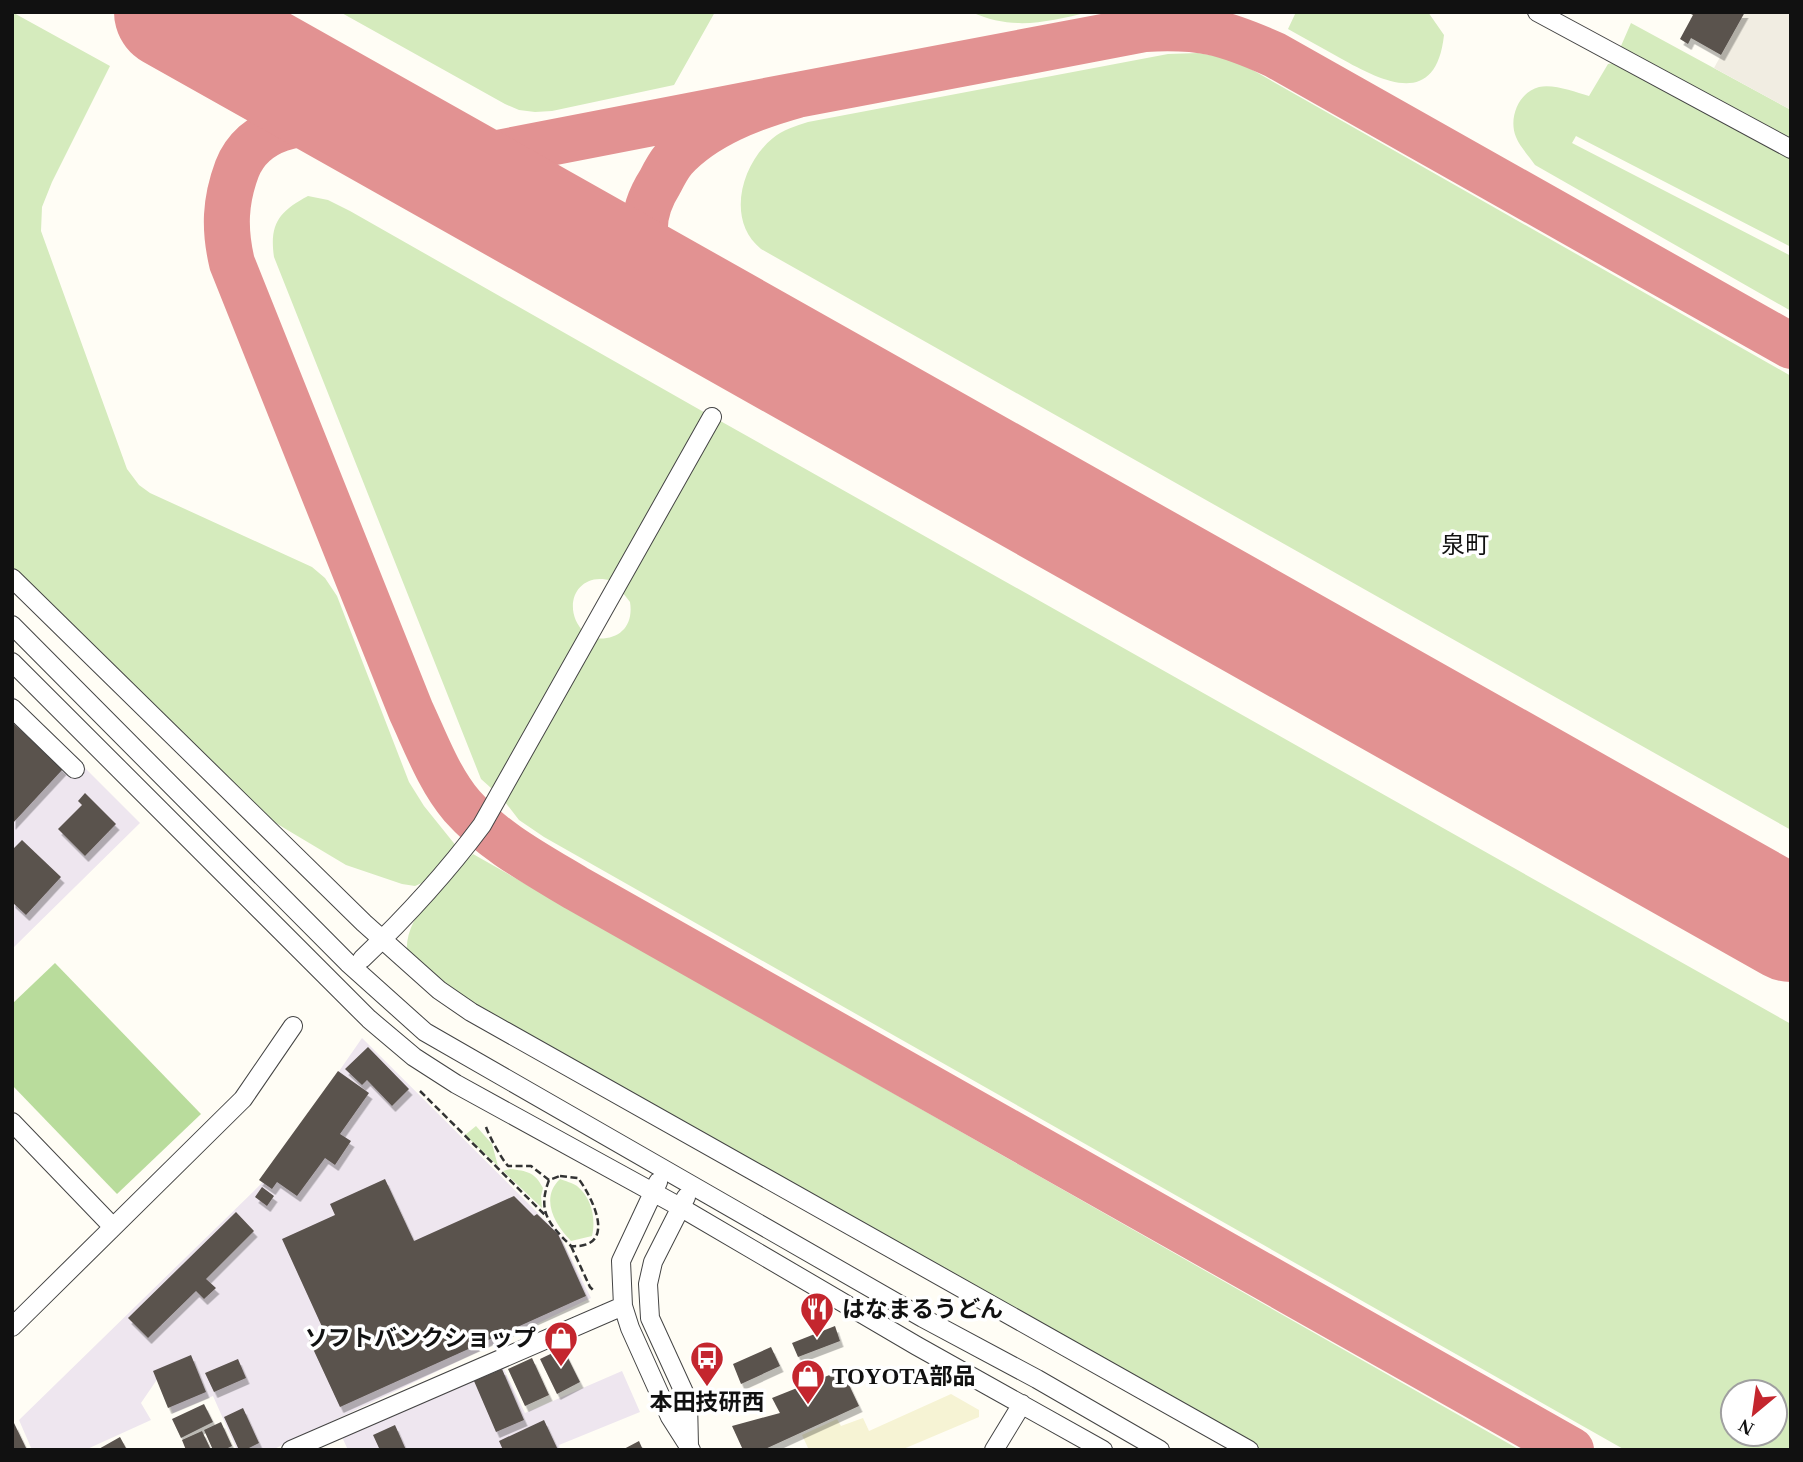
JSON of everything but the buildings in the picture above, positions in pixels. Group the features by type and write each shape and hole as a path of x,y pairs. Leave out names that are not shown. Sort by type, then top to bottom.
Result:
{"street":[{"path":"1537,12 1791,149"},
{"path":"362,959 383,940 459,855 482,825 712,417"},
{"path":"12,578 383,940 439,990 471,1012 1248,1450"},
{"path":"12,625 348,963 425,1032 1160,1450"},
{"path":"12,662 369,1020 405,1049 456,1084 653,1191 917,1346 1104,1450"},
{"path":"12,708 75,769"},
{"path":"12,1327 243,1100 293,1026"},
{"path":"12,1122 113,1227"},
{"path":"664,1169 621,1261 623,1306 630,1328 670,1417 690,1448"},
{"path":"690,1448 688,1401 650,1318 648,1284 653,1262 691,1185"},
{"path":"291,1450 623,1306"},
{"path":"994,1450 1022,1404"}],"path":[{"path":"421,1091 546,1216 571,1246 590,1287 595,1292"},
{"path":"486,1127 498,1147 500,1158 508,1166 531,1166 549,1180"},
{"path":"546,1216 543,1196 549,1180 560,1176 578,1178 590,1194 598,1213 598,1230 592,1241 581,1247 571,1246"}],"shaded area":[{"path":"1745,12 1791,12 1791,110 1714,68"},
{"path":"12,695 140,823 12,949"},
{"path":"362,1038 559,1234 591,1298 272,1450 237,1450 213,1396 173,1413 158,1378 141,1403 151,1420 85,1450 32,1450 19,1420 261,1184"},
{"path":"502,1365 525,1413 622,1371 640,1412 559,1445 560,1450 348,1450 342,1437"},
{"path":"951,1394 979,1410 979,1417 901,1450 809,1450 802,1435 837,1419 841,1426 863,1418 869,1431"}],"green space":[{"path":"12,12 110,66 52,182 42,207 41,231 127,469 139,485 150,493 312,567 325,578 337,596 409,782 424,806 457,847 424,882 415,886 402,884 346,865 264,816 12,573"},
{"path":"340,12 715,12 674,85 552,111 535,112 519,110 505,104"},
{"path":"971,12 1090,12 1044,21 1016,23"},
{"path":"1296,12 1428,12 1444,35 1439,58 1430,73 1419,81 1390,81 1356,67 1288,29"},
{"path":"1631,23 1791,110 1791,141 1624,50 1621,46"},
{"path":"1198,53 1227,58 1242,64 1791,376 1791,830 761,249 750,237 743,223 742,192 753,162 773,138 794,127 808,122 1168,54"},
{"path":"1618,62 1791,157 1791,247 1576,136 1572,143 1791,256 1791,311 1535,165 1522,148 1513,122 1517,107 1526,94 1545,86 1589,96 1608,64"},
{"path":"308,196 328,200 350,211 709,415 612,581 589,581 581,586 576,594 574,613 585,633 497,786 491,788 481,779 274,257 273,235 279,219 290,207"},
{"path":"715,418 1791,1024 1791,1450 1625,1450 544,837 519,820 505,802 594,638 610,637 623,631 631,611 630,602 619,588"},
{"path":"473,854 1520,1450 1256,1450 448,992 407,952 408,938 420,911 430,898"},
{"path":"55,963 201,1114 117,1194 12,1085 12,1004"},
{"path":"476,1126 492,1144 498,1166 465,1135"},
{"path":"510,1169 534,1175 543,1188 542,1208 503,1171"},
{"path":"560,1179 577,1186 586,1196 593,1216 592,1236 571,1241 559,1227 550,1202 554,1186"}],"taxiway":[{"path":"692,306 677,293 655,265 648,250 646,218 650,200 672,161 686,147 715,127 764,105 797,95 1145,29 1182,29 1212,32 1275,55 1791,346"},
{"path":"797,95 482,156 418,150 326,124 295,125 280,129 267,135 244,155 230,192 227,215 232,263 411,711 440,773 462,806 487,830 576,888 1571,1450"}],"runway":[{"path":"171,12 1791,925"}],"place":[{"name":"はなまるうどん","path":"817,1339"},
{"name":"ソフトバンクショップ","path":"561,1368"},
{"name":"本田技研西","path":"707,1388"},
{"name":"TOYOTA部品","path":"808,1406"}],"district":[{"name":"泉町","path":"1465,545"}]}
